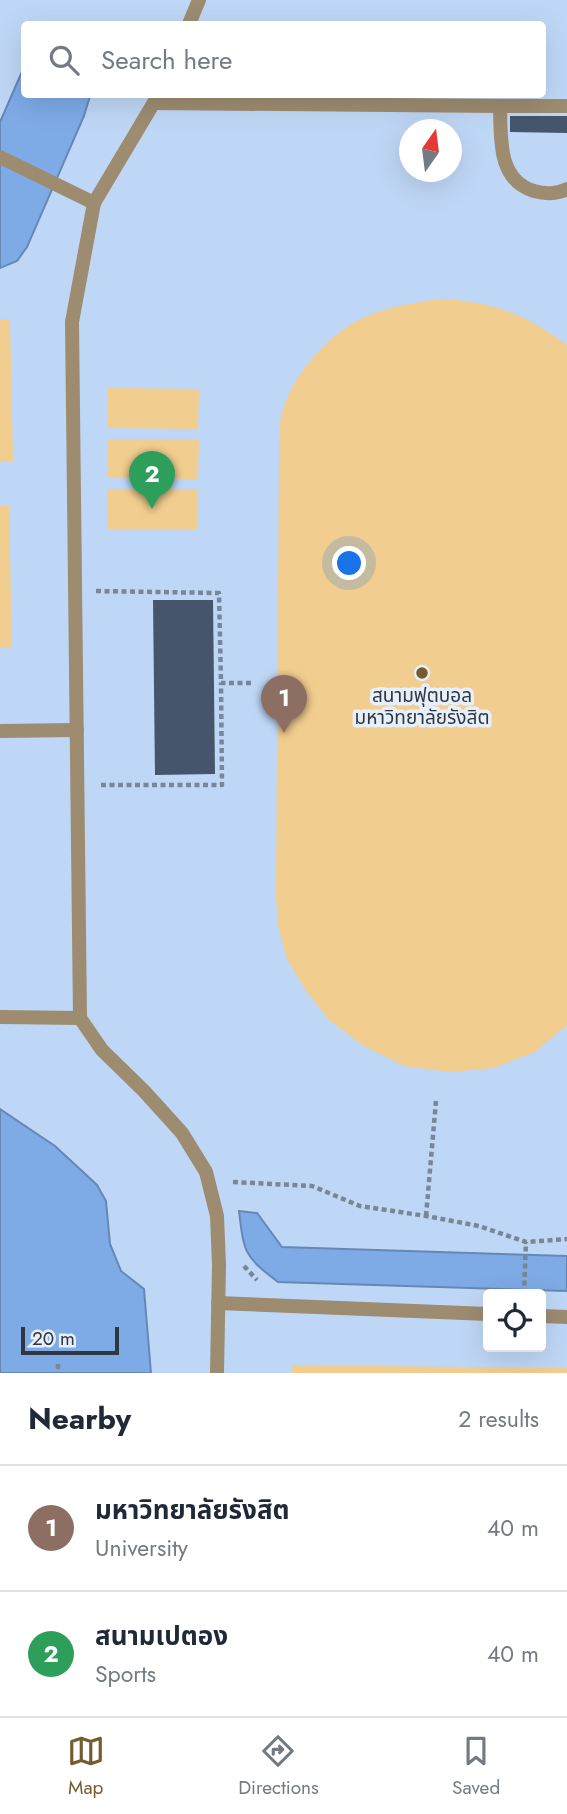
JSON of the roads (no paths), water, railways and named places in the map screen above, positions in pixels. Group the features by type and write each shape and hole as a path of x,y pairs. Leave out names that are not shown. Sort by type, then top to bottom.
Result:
{"street":[{"path":"190,21 199,0"},
{"path":"217,1373 218,1216 206,1172 182,1133 102,1050 80,1018 72,322 94,203 157,99 567,106"},
{"path":"500,106 503,156 507,169 522,185 535,191 549,193 567,189"},
{"path":"0,157 94,203"},
{"path":"0,731 77,730"},
{"path":"0,1017 80,1018"},
{"path":"218,1303 483,1314"},
{"path":"546,1316 567,1317"}],"water":[{"path":"21,74 21,98 89,98 27,247 17,261 0,268 0,122"},
{"path":"0,1109 55,1146 97,1185 106,1201 110,1244 121,1271 144,1289 151,1373 0,1373"},
{"path":"239,1211 257,1213 282,1247 567,1256 567,1291 278,1282 252,1259 242,1236"}],"place":[{"name":"สนามเปตอง","path":"152,509"},
{"name":"สนามฟุตบอล มหาวิทยาลัยรังสิต","path":"422,673"},
{"name":"มหาวิทยาลัยรังสิต","path":"284,733"}]}
